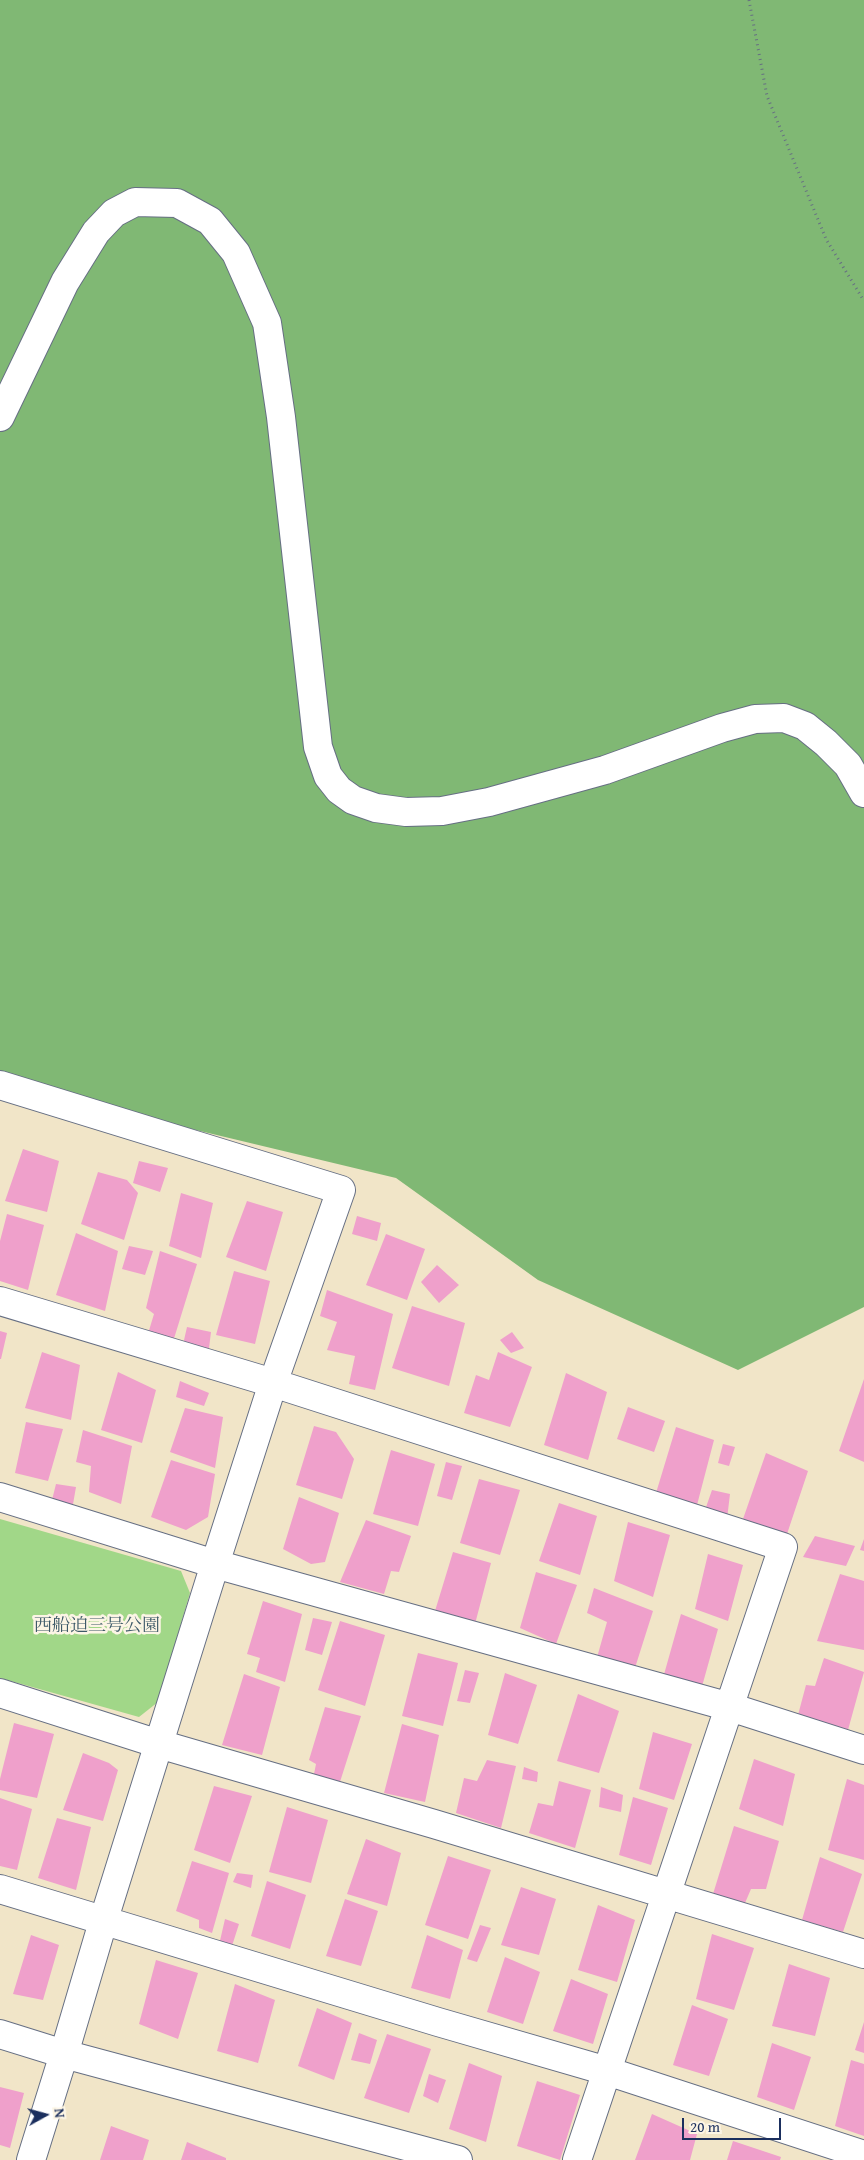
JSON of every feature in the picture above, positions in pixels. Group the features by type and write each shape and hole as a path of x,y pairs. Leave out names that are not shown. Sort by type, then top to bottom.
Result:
{"street":[{"path":"0,416 65,282 96,232 114,213 135,202 177,203 210,221 236,253 267,323 281,417 318,747 328,776 339,790 353,800 376,808 406,812 442,811 489,802 605,770 722,728 755,720 784,718 806,726 826,743 848,765 864,793"},
{"path":"0,1085 340,1190 215,1564 31,2160"},
{"path":"0,1301 274,1383 783,1547 577,2160"},
{"path":"0,1497 215,1564 730,1707 864,1750"},
{"path":"0,1693 159,1744 864,1954"},
{"path":"0,1889 103,1922 607,2071 864,2155"},
{"path":"0,2034 64,2054 458,2160"}],"path":[{"path":"749,0 767,96 826,239 864,302"}],"green space":[{"path":"0,0 864,0 864,1307 738,1370 538,1280 396,1178 0,1083"},
{"name":"西船迫三号公園","path":"0,1519 181,1571 190,1593 158,1702 139,1717 0,1678"}],"building":[{"path":"23,1149 59,1161 47,1212 5,1201"},
{"path":"139,1161 168,1168 160,1192 133,1183"},
{"path":"98,1172 127,1180 138,1193 124,1240 81,1224"},
{"path":"181,1193 213,1203 201,1258 169,1246"},
{"path":"247,1201 283,1212 266,1271 226,1257"},
{"path":"7,1214 44,1225 28,1290 0,1281 0,1241"},
{"path":"357,1216 381,1223 377,1241 352,1234"},
{"path":"76,1233 118,1251 105,1311 56,1295"},
{"path":"386,1234 425,1249 407,1300 366,1285"},
{"path":"129,1246 153,1251 145,1275 122,1269"},
{"path":"160,1251 197,1264 172,1345 147,1337 154,1314 146,1308"},
{"path":"437,1265 459,1285 439,1303 421,1282"},
{"path":"234,1271 270,1281 255,1344 216,1335"},
{"path":"327,1290 393,1314 375,1390 349,1384 355,1356 327,1350 337,1322 320,1316"},
{"path":"412,1306 465,1323 449,1386 392,1368"},
{"path":"187,1327 211,1332 208,1356 182,1349"},
{"path":"0,1331 7,1333 1,1359 0,1359"},
{"path":"512,1332 524,1348 511,1353 500,1340"},
{"path":"42,1352 80,1365 71,1420 25,1408"},
{"path":"498,1352 532,1367 510,1427 464,1413 476,1375 489,1380"},
{"path":"118,1372 156,1390 142,1443 101,1430"},
{"path":"566,1373 607,1392 588,1460 544,1445"},
{"path":"864,1379 864,1462 839,1451"},
{"path":"180,1381 209,1393 204,1406 176,1397"},
{"path":"628,1407 665,1421 654,1452 617,1439"},
{"path":"185,1408 223,1417 215,1468 170,1452"},
{"path":"26,1422 63,1429 48,1481 15,1473"},
{"path":"314,1426 336,1432 354,1459 342,1499 296,1485"},
{"path":"676,1427 714,1440 697,1505 656,1493"},
{"path":"83,1430 132,1446 121,1504 89,1492 91,1466 76,1462"},
{"path":"723,1444 735,1447 729,1466 718,1463"},
{"path":"391,1450 435,1464 418,1526 373,1514"},
{"path":"766,1453 808,1471 787,1534 743,1519"},
{"path":"171,1460 215,1474 208,1517 186,1530 151,1517"},
{"path":"446,1462 462,1466 452,1500 437,1496"},
{"path":"479,1479 520,1490 500,1555 460,1543"},
{"path":"56,1484 76,1487 72,1510 51,1504"},
{"path":"712,1490 730,1494 727,1519 704,1513"},
{"path":"299,1497 339,1513 325,1562 311,1564 283,1549"},
{"path":"559,1503 597,1516 580,1575 539,1561"},
{"path":"366,1520 411,1536 399,1572 391,1571 384,1594 340,1582"},
{"path":"628,1522 670,1535 653,1597 614,1581"},
{"path":"815,1536 855,1546 846,1566 803,1557"},
{"path":"864,1539 864,1551 860,1550"},
{"path":"453,1552 491,1563 475,1624 435,1611"},
{"path":"708,1554 743,1565 728,1621 695,1609"},
{"path":"536,1572 577,1585 556,1644 520,1628"},
{"path":"840,1574 864,1581 864,1650 817,1641"},
{"path":"594,1588 653,1611 634,1671 596,1661 607,1622 587,1613"},
{"path":"263,1601 302,1614 285,1682 256,1672 260,1658 247,1654"},
{"path":"681,1614 718,1629 701,1690 663,1678"},
{"path":"313,1618 332,1622 322,1655 305,1650"},
{"path":"340,1621 385,1635 365,1706 318,1690"},
{"path":"418,1653 458,1663 443,1726 402,1716"},
{"path":"824,1658 864,1672 848,1730 798,1715 806,1685 815,1686"},
{"path":"465,1670 479,1673 470,1703 457,1701"},
{"path":"505,1673 537,1685 518,1744 488,1735"},
{"path":"244,1674 280,1687 262,1755 222,1745"},
{"path":"578,1694 619,1711 599,1773 557,1761"},
{"path":"325,1707 361,1716 339,1785 313,1779 316,1764 309,1760"},
{"path":"14,1723 54,1734 37,1798 0,1790 0,1779"},
{"path":"402,1724 439,1735 425,1802 384,1793"},
{"path":"653,1732 692,1744 674,1800 639,1789"},
{"path":"83,1753 109,1763 118,1770 103,1821 63,1810"},
{"path":"754,1759 795,1774 783,1826 739,1809"},
{"path":"487,1760 516,1766 501,1828 456,1813 464,1778 477,1781"},
{"path":"524,1767 538,1772 537,1782 522,1779"},
{"path":"847,1779 864,1785 864,1860 828,1850"},
{"path":"559,1781 591,1790 575,1848 529,1833 538,1803 553,1806"},
{"path":"214,1786 252,1796 230,1863 194,1850"},
{"path":"601,1787 623,1795 621,1812 599,1807"},
{"path":"633,1797 668,1808 651,1865 619,1855"},
{"path":"0,1798 32,1809 17,1870 0,1866"},
{"path":"287,1807 328,1820 311,1883 269,1872"},
{"path":"57,1818 91,1827 76,1890 38,1878"},
{"path":"734,1826 779,1841 766,1889 751,1889 745,1903 713,1894"},
{"path":"366,1839 401,1853 387,1906 347,1894"},
{"path":"448,1856 491,1870 468,1939 425,1925"},
{"path":"820,1857 862,1874 843,1932 802,1920"},
{"path":"192,1861 229,1873 212,1933 199,1928 199,1920 176,1911"},
{"path":"237,1873 253,1875 251,1888 233,1882"},
{"path":"267,1881 306,1895 290,1949 251,1936"},
{"path":"521,1887 556,1899 539,1955 501,1945"},
{"path":"345,1899 378,1911 361,1966 326,1956"},
{"path":"598,1905 635,1920 617,1982 578,1970"},
{"path":"225,1919 239,1924 231,1949 219,1945"},
{"path":"480,1925 491,1928 477,1962 467,1959"},
{"path":"712,1934 754,1948 734,2010 696,1999"},
{"path":"31,1935 59,1945 43,2000 13,1994"},
{"path":"427,1935 463,1950 450,1999 411,1988"},
{"path":"505,1957 540,1972 523,2024 487,2012"},
{"path":"156,1960 198,1973 178,2039 139,2024"},
{"path":"789,1964 830,1978 815,2036 772,2026"},
{"path":"571,1979 608,1994 593,2044 553,2031"},
{"path":"235,1984 275,2000 258,2063 217,2051"},
{"path":"692,2005 728,2019 709,2076 673,2065"},
{"path":"317,2008 352,2023 334,2080 298,2066"},
{"path":"864,2022 864,2053 855,2050"},
{"path":"359,2033 377,2040 370,2064 351,2060"},
{"path":"387,2034 431,2049 409,2113 364,2098"},
{"path":"772,2043 811,2057 794,2110 757,2097"},
{"path":"851,2060 864,2064 864,2136 835,2126"},
{"path":"469,2063 502,2076 486,2142 449,2129"},
{"path":"429,2074 446,2080 438,2103 423,2096"},
{"path":"537,2081 580,2095 560,2160 517,2146"},
{"path":"0,2087 24,2093 10,2148 0,2145"},
{"path":"652,2114 697,2134 690,2160 635,2160"},
{"path":"111,2126 149,2140 143,2160 100,2160"},
{"path":"733,2141 781,2157 780,2160 727,2160"},
{"path":"187,2142 226,2158 226,2160 181,2160"}]}
